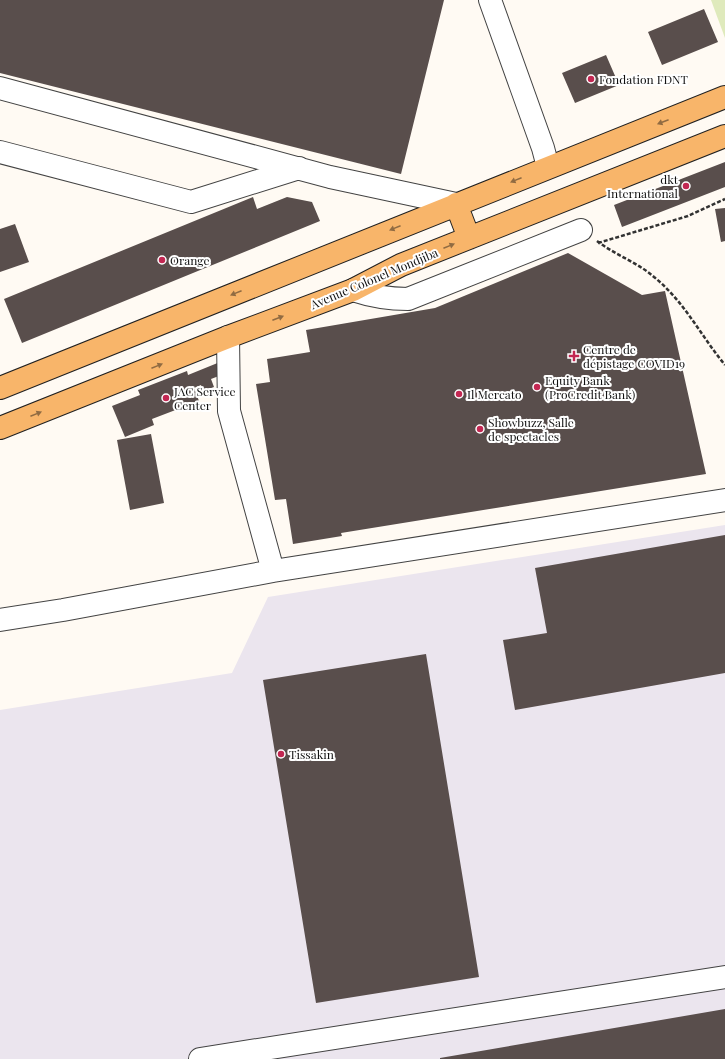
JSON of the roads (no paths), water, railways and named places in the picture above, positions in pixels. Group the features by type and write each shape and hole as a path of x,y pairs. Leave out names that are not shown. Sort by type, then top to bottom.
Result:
{"main road":[{"path":"0,388 725,97"},
{"name":"Avenue Colonel Mondjiba","path":"0,428 228,337 353,290 401,265 725,136"},
{"path":"456,204 469,238"}],"street":[{"path":"490,0 543,148 548,167"},
{"path":"0,88 380,189 456,204"},
{"path":"0,152 190,202 299,168"},
{"path":"353,290 366,294 396,299 408,299 590,236"},
{"path":"228,337 229,411 274,570"},
{"path":"0,620 63,610 274,570 725,500"},
{"path":"200,1059 725,977"}],"place":[{"name":"Fondation FDNT","path":"591,79"},
{"name":"dkt International","path":"686,186"},
{"name":"Orange","path":"162,260"},
{"name":"Centre de dépistage COVID19","path":"574,356"},
{"name":"Equity Bank (ProCredit Bank)","path":"537,387"},
{"name":"Il Mercato","path":"459,394"},
{"name":"JAC Service Center","path":"166,398"},
{"name":"Showbuzz, Salle de spectacles","path":"480,429"},
{"name":"Tissakin","path":"281,754"}]}
